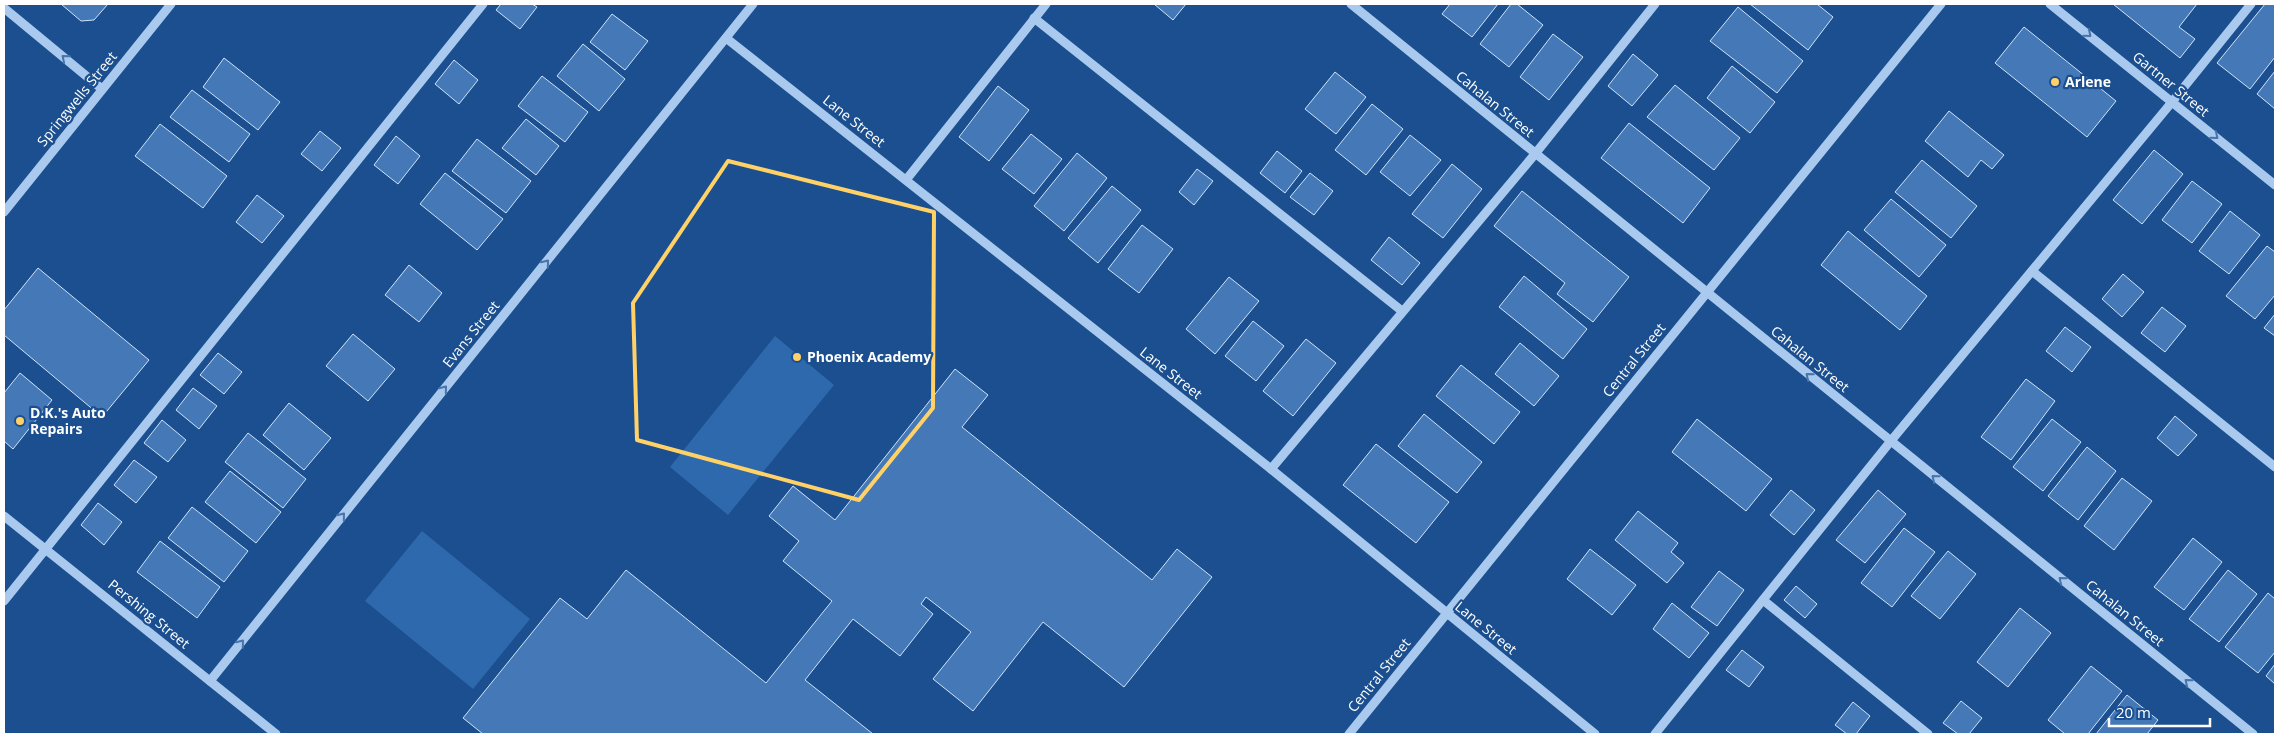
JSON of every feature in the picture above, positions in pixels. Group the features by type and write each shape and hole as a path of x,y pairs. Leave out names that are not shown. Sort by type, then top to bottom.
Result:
{"street":[{"name":"Springwells Street","path":"4,212 171,4"},
{"path":"4,601 483,4"},
{"name":"Evans Street","path":"210,681 753,4"},
{"path":"906,180 1046,4"},
{"name":"Cahalan Street","path":"1351,4 2253,734"},
{"path":"1270,469 1534,154 1654,4"},
{"name":"Central Street","path":"1349,734 1941,4"},
{"name":"Gartner Street","path":"2050,4 2275,185"},
{"path":"1655,734 1890,442 2251,4"},
{"path":"4,8 102,89"},
{"path":"1034,18 1402,311"},
{"name":"Lane Street","path":"726,38 1270,469 1595,734"},
{"path":"2032,272 2275,467"},
{"name":"Pershing Street","path":"4,516 276,734"},
{"path":"1763,600 1928,734"}],"highlighted area":[{"path":"728,161 934,212 933,408 859,500 637,440 633,303"}],"shaded area":[{"path":"775,336 834,385 728,515 670,467"},
{"path":"422,531 530,619 473,689 365,601"}],"building":[{"path":"61,4 108,4 94,20 81,21"},
{"path":"501,4 532,4 537,7 520,29 496,10"},
{"path":"1154,4 1186,4 1173,20"},
{"path":"1450,4 1498,4 1472,37 1442,14"},
{"path":"1511,4 1517,4 1543,25 1509,67 1480,44"},
{"path":"1750,4 1817,4 1833,17 1808,50"},
{"path":"2113,4 2197,4 2179,27 2195,39 2180,58"},
{"path":"2265,4 2275,4 2275,57 2250,89 2217,63"},
{"path":"1738,7 1803,61 1777,93 1710,41"},
{"path":"612,14 648,41 625,70 590,42"},
{"name":"Arlene","path":"2024,27 2116,101 2087,137 1995,63"},
{"path":"1553,34 1583,57 1549,100 1520,77"},
{"path":"583,44 625,79 599,111 557,76"},
{"path":"1633,54 1658,75 1632,106 1608,86"},
{"path":"224,58 280,102 258,130 203,87"},
{"path":"454,60 478,80 459,104 435,84"},
{"path":"1732,66 1775,102 1750,133 1707,98"},
{"path":"2275,71 2275,109 2257,94"},
{"path":"1335,72 1366,97 1336,134 1305,109"},
{"path":"542,76 588,112 565,142 518,106"},
{"path":"1675,85 1740,138 1714,170 1647,117"},
{"path":"998,86 1029,110 989,161 959,137"},
{"path":"192,90 250,134 229,162 170,117"},
{"path":"1372,104 1403,129 1366,175 1335,150"},
{"path":"1949,111 2004,155 1992,169 1981,160 1968,177 1925,141"},
{"path":"526,119 559,146 536,175 502,148"},
{"path":"1629,123 1710,188 1683,223 1601,158"},
{"path":"160,124 227,176 203,208 135,156"},
{"path":"320,131 341,148 322,171 301,154"},
{"path":"1031,134 1062,159 1034,194 1002,169"},
{"path":"1410,135 1441,160 1410,196 1380,172"},
{"path":"396,136 420,156 398,184 374,165"},
{"path":"477,139 531,181 506,213 452,171"},
{"path":"2154,150 2183,174 2142,224 2113,200"},
{"path":"1277,151 1302,171 1285,193 1260,173"},
{"path":"1077,153 1107,178 1064,231 1034,206"},
{"path":"1922,160 1977,206 1951,238 1895,192"},
{"path":"1452,164 1482,189 1443,238 1412,214"},
{"path":"1197,169 1213,181 1194,205 1179,192"},
{"path":"445,173 503,219 477,250 420,204"},
{"path":"1310,173 1333,191 1314,215 1290,197"},
{"path":"2192,181 2222,204 2192,243 2162,220"},
{"path":"1112,186 1141,210 1098,263 1068,238"},
{"path":"1522,191 1629,277 1593,322 1557,294 1565,283 1494,226"},
{"path":"257,195 284,216 262,243 236,222"},
{"path":"1891,199 1946,245 1919,277 1864,230"},
{"path":"2230,211 2260,235 2229,274 2199,251"},
{"path":"1142,225 1173,249 1139,293 1108,269"},
{"path":"1848,231 1927,296 1900,330 1821,265"},
{"path":"1389,237 1420,263 1402,285 1371,260"},
{"path":"2267,246 2275,252 2275,295 2255,319 2226,296"},
{"path":"409,265 442,293 419,322 385,295"},
{"path":"38,268 149,360 102,417 4,335 4,310"},
{"path":"2123,274 2144,292 2122,317 2102,299"},
{"path":"1524,276 1587,329 1563,359 1499,307"},
{"path":"1229,277 1259,301 1215,354 1186,329"},
{"path":"2162,307 2186,326 2165,352 2141,333"},
{"path":"2275,314 2275,336 2264,328"},
{"path":"1253,321 1284,346 1256,381 1225,356"},
{"path":"2065,327 2091,347 2072,372 2046,351"},
{"path":"353,334 395,369 368,401 326,366"},
{"path":"1306,339 1336,363 1293,416 1263,391"},
{"path":"1520,343 1559,376 1534,406 1495,374"},
{"path":"218,353 242,372 224,394 200,375"},
{"path":"1461,365 1520,412 1494,444 1436,396"},
{"path":"955,369 988,395 962,427 1152,580 1177,549 1212,577 1124,687 1043,622 973,711 933,679 971,632 926,597 921,604 933,614 900,656 853,619 805,680 873,734 483,734 463,718 560,598 587,619 626,570 766,683 832,601 783,561 799,541 769,516 793,486 835,520"},
{"name":"D.K.'s Auto Repairs","path":"20,373 52,400 13,449 4,441 4,393"},
{"path":"2026,379 2055,401 2011,460 1981,437"},
{"path":"193,388 217,406 199,429 176,410"},
{"path":"289,403 331,438 304,470 263,435"},
{"path":"1424,414 1482,462 1457,493 1398,446"},
{"path":"2175,416 2197,435 2178,456 2157,438"},
{"path":"1697,419 1772,479 1746,511 1672,452"},
{"path":"2052,419 2081,442 2043,491 2013,467"},
{"path":"162,420 186,440 168,462 144,443"},
{"path":"248,433 306,479 283,508 225,462"},
{"path":"1376,444 1449,502 1416,543 1343,485"},
{"path":"2087,447 2116,471 2078,520 2048,496"},
{"path":"134,460 157,477 136,503 114,485"},
{"path":"230,471 281,512 256,543 205,502"},
{"path":"2122,478 2152,501 2114,550 2084,526"},
{"path":"1791,490 1815,510 1794,535 1770,515"},
{"path":"1878,490 1906,514 1865,563 1836,540"},
{"path":"98,503 122,522 104,545 81,525"},
{"path":"192,507 248,551 224,582 168,538"},
{"path":"1638,511 1678,543 1671,552 1684,563 1667,583 1615,540"},
{"path":"1904,528 1935,552 1892,607 1861,583"},
{"path":"2193,538 2222,562 2184,610 2154,587"},
{"path":"160,541 220,587 197,618 137,572"},
{"path":"1590,549 1636,585 1612,615 1567,579"},
{"path":"1948,551 1976,574 1940,619 1911,596"},
{"path":"2228,570 2257,594 2219,642 2189,619"},
{"path":"1719,571 1744,590 1717,626 1691,607"},
{"path":"1796,586 1817,604 1805,618 1784,600"},
{"path":"2268,593 2275,599 2275,652 2258,673 2225,647"},
{"path":"1672,603 1709,633 1689,658 1653,629"},
{"path":"2020,608 2051,633 2008,687 1977,662"},
{"path":"1742,650 1764,667 1749,687 1726,670"},
{"path":"2275,664 2275,684 2266,676"},
{"path":"2091,666 2122,691 2088,734 2065,734 2048,720"},
{"path":"2127,695 2158,720 2147,734 2096,734"},
{"path":"1961,701 1982,718 1969,734 1958,734 1943,723"},
{"path":"1853,702 1870,716 1856,734 1847,734 1835,725"}],"place":[{"name":"Arlene","path":"2055,82"},
{"name":"Phoenix Academy","path":"797,357"},
{"name":"D.K.'s Auto Repairs","path":"20,421"}]}
